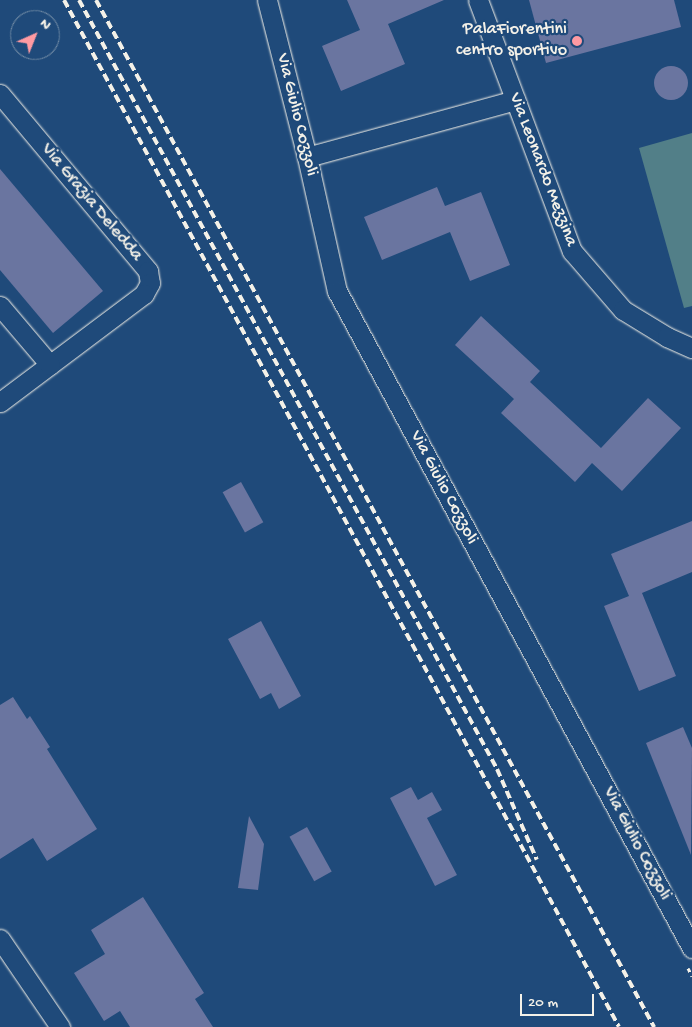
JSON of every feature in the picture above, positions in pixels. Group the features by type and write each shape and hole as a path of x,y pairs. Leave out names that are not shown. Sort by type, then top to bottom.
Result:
{"street":[{"name":"Via Giulio Cozzoli","path":"267,0 307,158 337,291 692,948"},
{"name":"Via Leonardo Mezzina","path":"478,0 572,251 623,310 667,337 692,348"},
{"name":"Via Grazia Deledda","path":"0,94 148,271 150,283 144,294 0,402"},
{"path":"307,158 515,100"},
{"path":"0,306 50,365"},
{"path":"0,939 60,1027"}],"green space":[{"path":"692,133 692,306 684,308 639,148"}],"building":[{"path":"347,0 444,0 388,24 405,64 341,91 322,46 360,30"},
{"name":"PalaFiorentini centro sportivo","path":"529,0 674,0 681,27 546,63"},
{"path":"671,66 683,71 688,83 683,95 671,100 659,95 654,83 659,71"},
{"path":"0,169 103,291 53,333 0,270"},
{"path":"437,187 445,206 481,192 510,265 470,281 450,232 382,260 364,217"},
{"path":"481,316 540,371 530,382 601,448 648,398 681,428 622,491 592,463 575,482 501,413 514,399 455,345"},
{"path":"241,482 263,522 245,532 223,492"},
{"path":"692,521 692,572 642,593 676,676 639,691 604,606 629,596 611,554"},
{"path":"261,621 301,696 279,709 271,693 260,699 228,639"},
{"path":"13,697 27,719 30,716 50,747 47,749 97,829 47,861 33,838 0,859 0,705"},
{"path":"683,727 692,748 691,855 646,743"},
{"path":"411,787 418,800 432,792 442,810 427,818 457,875 435,886 390,798"},
{"path":"249,816 264,844 258,890 238,888"},
{"path":"307,827 332,872 314,881 290,837"},
{"path":"143,897 204,993 195,999 213,1027 130,1027 120,1011 104,1021 74,973 105,954 91,930"}],"railway":[{"path":"64,0 619,1027"},
{"path":"79,0 497,769 537,860"},
{"path":"96,0 654,1027"}],"place":[{"name":"PalaFiorentini centro sportivo","path":"577,41"}]}
